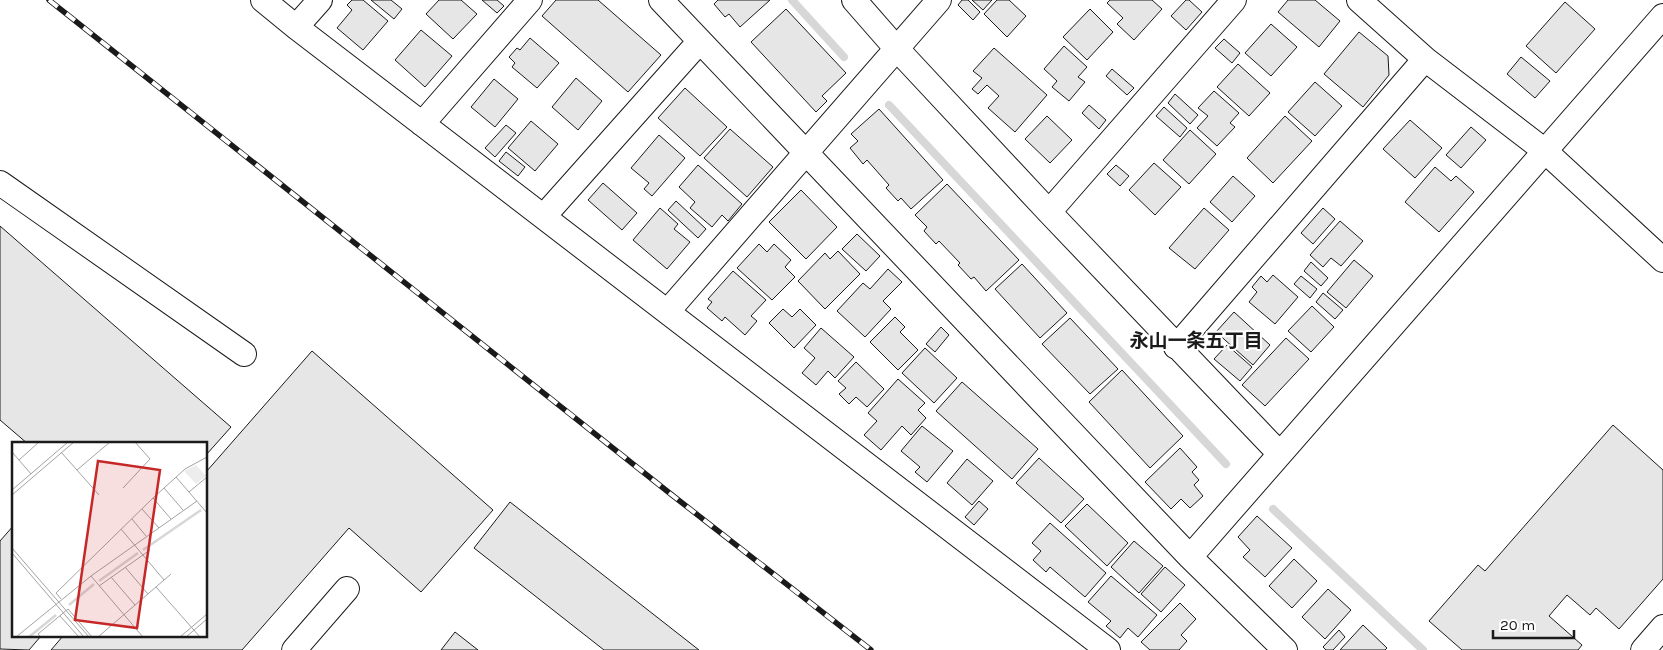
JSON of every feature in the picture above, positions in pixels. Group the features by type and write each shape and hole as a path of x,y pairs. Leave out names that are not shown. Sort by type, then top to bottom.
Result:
{"street":[{"path":"263,0 1108,650"},
{"path":"296,27 320,0"},
{"path":"422,124 530,0"},
{"path":"661,0 805,154 1190,557 1285,650"},
{"path":"854,0 896,48 1049,212 1280,454"},
{"path":"668,311 939,0"},
{"path":"1049,212 1234,0"},
{"path":"1359,0 1425,60 1545,151 1663,260"},
{"path":"1190,557 1663,16"},
{"path":"544,216 700,41"},
{"path":"1176,347 1425,60"},
{"path":"0,183 244,354"},
{"path":"294,650 347,588"},
{"path":"1643,650 1663,627"}],"building":[{"path":"352,0 363,0 388,21 363,50 337,28 352,10 347,5"},
{"path":"371,0 391,0 402,9 394,19"},
{"path":"439,0 461,0 477,14 453,39 426,14"},
{"path":"482,0 497,0 504,6 497,13"},
{"path":"556,0 598,0 661,55 628,92 542,16"},
{"path":"718,0 770,0 740,27 729,14 725,17 714,4"},
{"path":"962,0 968,0 980,12 973,20 958,5"},
{"path":"972,0 992,0 983,10"},
{"path":"997,0 1009,0 1026,16 1007,37 984,14"},
{"path":"1110,0 1152,0 1162,9 1134,40 1117,24 1123,18 1107,3"},
{"path":"1186,0 1189,0 1202,12 1186,30 1171,16"},
{"path":"1288,0 1315,0 1340,21 1319,47 1278,12"},
{"path":"1565,2 1595,29 1556,73 1526,46"},
{"path":"786,9 846,73 822,96 827,101 816,112 751,42"},
{"path":"1090,9 1113,32 1087,60 1063,37"},
{"path":"1271,24 1297,47 1271,76 1245,53"},
{"path":"421,30 452,56 425,87 395,60"},
{"path":"1359,32 1388,56 1389,75 1363,107 1324,74"},
{"path":"530,38 559,63 537,88 512,67 515,63 509,57 517,48 520,50"},
{"path":"1224,39 1240,53 1232,63 1215,48"},
{"path":"1064,46 1087,67 1078,77 1085,82 1069,101 1052,87 1057,81 1044,69"},
{"path":"994,48 1047,95 1015,132 988,108 999,96 987,85 978,94 972,89 982,78 973,71"},
{"path":"1521,57 1550,81 1535,98 1507,74"},
{"path":"1238,64 1270,93 1249,116 1217,87"},
{"path":"1112,69 1134,88 1127,95 1106,76"},
{"path":"576,78 602,101 578,130 552,107"},
{"path":"494,79 518,99 495,127 471,107"},
{"path":"1315,82 1342,106 1315,136 1288,112"},
{"path":"685,88 727,127 700,156 658,118"},
{"path":"1214,91 1239,113 1230,123 1235,127 1217,146 1197,128 1208,116 1198,108"},
{"path":"1175,94 1198,115 1190,124 1168,103"},
{"path":"1089,105 1106,120 1099,129 1082,113"},
{"path":"1164,107 1187,128 1180,137 1156,116"},
{"path":"879,109 943,180 911,209 901,198 898,201 886,188 889,185 867,160 863,164 850,148 858,141 851,134"},
{"path":"1047,116 1072,140 1050,163 1025,139"},
{"path":"1285,116 1312,141 1273,183 1247,158"},
{"path":"1410,120 1442,148 1415,178 1383,149"},
{"path":"531,121 558,144 535,171 508,148"},
{"path":"506,125 516,133 495,157 485,148"},
{"path":"1471,127 1486,140 1461,168 1446,155"},
{"path":"730,129 773,167 747,197 704,158"},
{"path":"1190,130 1216,154 1189,184 1163,160"},
{"path":"659,135 685,158 652,196 644,189 649,183 631,168"},
{"path":"506,152 525,167 518,176 499,161"},
{"path":"1154,163 1181,187 1155,215 1129,190"},
{"path":"698,165 742,204 728,221 722,215 712,227 690,208 695,202 679,187"},
{"path":"1116,165 1129,176 1120,186 1107,174"},
{"path":"1435,167 1451,181 1456,176 1474,192 1439,232 1405,202"},
{"path":"1233,176 1255,196 1232,222 1210,202"},
{"path":"603,183 637,213 622,230 588,200"},
{"path":"947,184 1019,260 986,291 974,277 971,279 958,265 960,263 939,241 936,244 924,231 927,227 915,215"},
{"path":"801,190 837,227 806,259 769,222"},
{"path":"676,201 706,229 698,238 668,210"},
{"path":"660,208 678,224 674,229 690,242 667,269 633,240"},
{"path":"1204,208 1229,230 1195,269 1169,248"},
{"path":"1323,208 1335,219 1313,244 1301,233"},
{"path":"1340,221 1363,241 1341,266 1331,258 1323,267 1310,255"},
{"path":"0,226 231,427 208,453 208,442 26,442 0,420"},
{"path":"857,234 880,256 866,271 842,249"},
{"path":"759,244 767,252 774,244 791,260 785,267 795,277 772,300 737,268"},
{"path":"838,251 860,274 825,309 798,281 825,253 830,259"},
{"path":"1354,260 1373,276 1346,308 1327,292"},
{"path":"1311,262 1328,278 1321,286 1304,271"},
{"path":"1022,264 1067,313 1040,338 995,289"},
{"path":"888,269 902,282 883,301 891,309 865,337 837,311 863,283 870,289"},
{"path":"733,271 766,300 751,316 757,321 745,335 725,317 722,321 707,308 712,302 708,299"},
{"path":"1273,275 1298,297 1275,324 1249,302 1257,292 1252,287 1261,276 1267,282"},
{"path":"1301,276 1317,289 1310,298 1294,284"},
{"path":"1323,293 1343,310 1335,319 1316,302"},
{"path":"1312,306 1334,327 1311,352 1288,331"},
{"path":"783,309 792,317 800,309 816,325 794,348 769,323"},
{"path":"1234,312 1270,345 1253,365 1216,332"},
{"path":"895,317 905,327 900,332 918,350 898,370 870,342"},
{"path":"1070,318 1118,369 1090,394 1042,344"},
{"path":"941,327 949,335 935,352 926,344"},
{"path":"821,328 854,357 835,378 828,371 816,385 802,373 815,358 804,348"},
{"path":"1286,338 1309,359 1265,406 1242,385"},
{"path":"1227,345 1252,367 1240,381 1214,359"},
{"path":"925,348 957,378 934,403 902,373"},
{"path":"312,351 493,510 421,592 349,528 242,650 51,650 61,638 208,638 208,470"},
{"path":"856,362 884,389 867,407 856,397 849,404 839,394 846,388 838,381"},
{"path":"1122,370 1183,436 1150,468 1089,402"},
{"path":"898,379 925,403 918,410 926,418 911,435 902,426 881,450 864,435 877,421 868,413"},
{"path":"962,382 1038,449 1012,479 936,411"},
{"path":"1613,425 1663,470 1663,579 1619,629 1596,608 1590,615 1567,595 1549,616 1582,645 1578,650 1462,650 1429,621 1478,565 1485,571"},
{"path":"922,426 953,451 927,482 915,472 920,467 901,451"},
{"path":"1180,448 1197,467 1192,472 1199,480 1194,485 1203,496 1190,508 1181,499 1171,509 1145,482"},
{"path":"1039,458 1084,499 1061,523 1016,483"},
{"path":"967,459 993,481 972,505 947,483"},
{"path":"979,501 988,509 974,525 965,517"},
{"path":"510,502 699,650 604,650 474,548"},
{"path":"1087,504 1128,543 1107,566 1065,526"},
{"path":"1257,516 1292,548 1265,577 1243,557 1250,550 1238,537"},
{"path":"1050,523 1106,573 1085,597 1050,567 1046,572 1033,560 1041,551 1032,543"},
{"path":"12,527 12,638 39,638 29,650 0,649 0,541"},
{"path":"1134,541 1163,566 1139,593 1111,567"},
{"path":"1294,559 1317,581 1292,608 1269,586"},
{"path":"1165,567 1185,585 1161,612 1141,594"},
{"path":"1111,576 1157,615 1138,637 1128,628 1120,638 1106,626 1111,621 1088,602"},
{"path":"1328,589 1351,610 1325,639 1302,617"},
{"path":"1180,603 1196,619 1181,635 1187,641 1179,650 1150,650 1141,642"},
{"path":"1363,625 1387,648 1385,650 1340,650"},
{"path":"1339,630 1345,637 1333,650 1326,650 1323,647"},
{"path":"455,632 478,650 441,650"}],"waterway":[{"path":"792,0 844,57"},
{"path":"889,105 1226,464"},
{"path":"1273,509 1423,650"}],"railway":[{"path":"49,0 672,495 871,650"}],"district":[{"name":"永山一条五丁目","path":"1196,341"}]}
